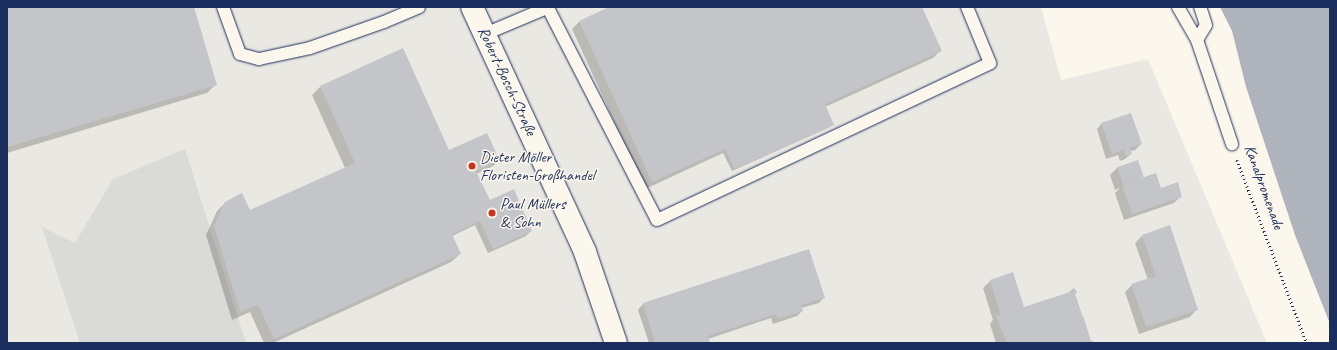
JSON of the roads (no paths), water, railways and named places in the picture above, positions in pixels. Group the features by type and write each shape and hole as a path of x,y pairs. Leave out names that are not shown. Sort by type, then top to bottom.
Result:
{"street":[{"name":"Robert-Bosch-Straße","path":"472,7 590,265 616,343"}],"lane":[{"path":"223,7 240,54 259,59 310,48 384,22 419,7"},
{"path":"485,34 548,7 657,220 990,63 967,7"},
{"name":"Kanalpromenade","path":"1178,7 1197,40 1232,144"},
{"path":"1197,40 1206,25 1200,7"}],"place":[{"name":"Dieter Möller Floristen-Großhandel","path":"472,166"},
{"name":"Paul Müllers & Sohn","path":"492,213"}]}
